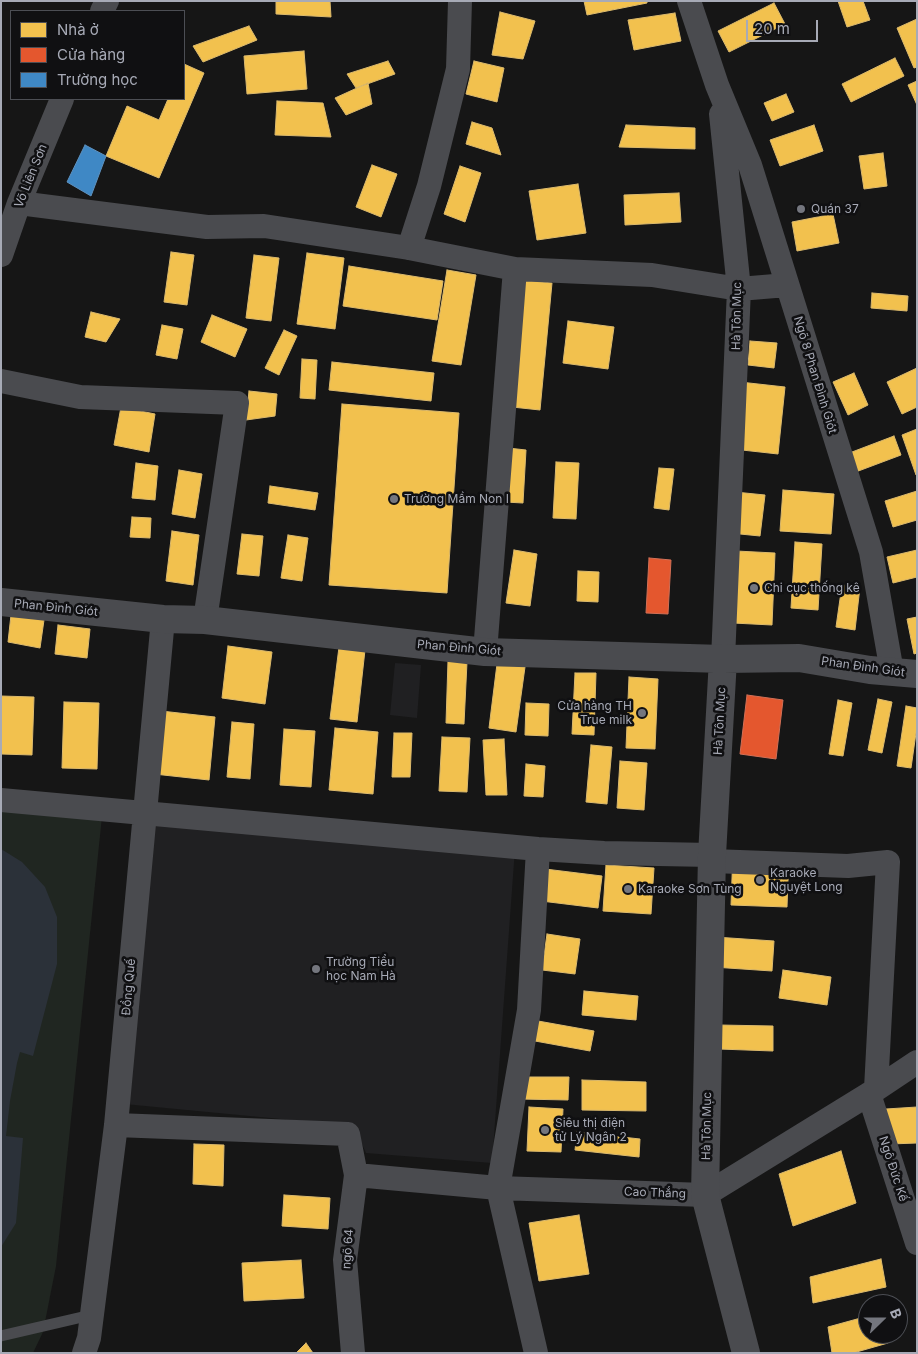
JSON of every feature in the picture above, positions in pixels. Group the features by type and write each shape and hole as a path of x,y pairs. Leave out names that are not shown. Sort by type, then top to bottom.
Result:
{"street":[{"path":"409,248 429,186 458,70 460,1"},
{"path":"689,1 717,85"},
{"name":"Ngõ 8 Phan Đình Giót","path":"717,85 750,165 871,552 904,673"},
{"name":"Hà Tôn Mục","path":"717,85 739,289 723,659 712,858 705,1195 746,1353"},
{"name":"Võ Liên Sơn","path":"1,255 19,203 62,100"},
{"path":"19,203 207,227 264,226 409,248 515,269 652,275 739,289 787,285"},
{"path":"485,652 515,269"},
{"path":"1,381 80,397 237,403 205,620"},
{"name":"Phan Đình Giót","path":"1,602 164,619 205,620 485,652 723,659 799,658 870,670 904,673"},
{"name":"Đồng Quế","path":"92,1348 92,1315 116,1125 164,619"},
{"path":"1,800 538,849 848,866 888,862 872,1092"},
{"path":"536,1353 498,1188 530,1010 538,849"},
{"path":"705,1195 917,1062"},
{"name":"Ngô Đức Kế","path":"872,1092 917,1243"},
{"name":"ngõ 64","path":"116,1125 348,1134 356,1175 344,1260 353,1353"},
{"name":"Cao Thắng","path":"356,1175 498,1188 705,1195"}],"lane":[{"path":"1,1336 92,1315"}],"shaded area":[{"path":"395,663 421,665 417,718 390,715"},
{"path":"1,803 102,816 56,1266 43,1332 33,1353 1,1353"},
{"name":"Trường Tiểu học Nam Hà","path":"141,805 516,835 492,1163 366,1153 354,1126 114,1103"},
{"path":"1,849 22,862 45,887 57,917 57,964 33,1056 20,1052 17,1063 6,1136 23,1138 16,1223 1,1247"}],"building: Nhà ở":[{"path":"276,1 330,1 331,17 276,14"},
{"path":"584,1 647,1 647,3 587,15"},
{"path":"838,1 863,1 870,20 847,27"},
{"path":"774,3 785,24 729,52 718,31"},
{"path":"500,12 535,21 523,59 492,55"},
{"path":"675,13 681,41 634,50 628,20"},
{"path":"917,19 917,67 914,68 897,28"},
{"path":"249,26 257,40 203,62 193,46"},
{"path":"304,51 307,89 247,94 244,56"},
{"path":"895,58 904,76 851,102 842,84"},
{"path":"388,61 395,74 356,88 347,74"},
{"path":"474,61 504,68 497,102 466,94"},
{"path":"185,64 204,73 159,178 106,156 127,106 159,120 168,100 185,100"},
{"path":"917,81 917,105 908,85"},
{"path":"368,83 372,104 346,115 335,98"},
{"path":"786,94 794,112 772,121 764,103"},
{"path":"277,101 323,103 331,137 275,135"},
{"path":"472,122 492,128 501,155 466,144"},
{"path":"626,125 695,128 695,149 619,147"},
{"path":"814,125 823,151 780,166 770,140"},
{"path":"883,153 887,186 864,189 859,156"},
{"path":"372,165 397,174 381,217 356,207"},
{"path":"460,166 481,173 465,222 444,214"},
{"path":"578,184 586,233 537,240 529,191"},
{"path":"679,193 681,222 625,225 624,195"},
{"path":"833,214 839,243 797,251 792,222"},
{"path":"171,252 194,255 187,305 164,302"},
{"path":"307,253 344,258 335,329 297,324"},
{"path":"254,255 279,258 271,321 246,318"},
{"path":"349,266 443,281 437,320 343,306"},
{"path":"447,270 476,275 461,365 432,361"},
{"path":"524,280 552,283 540,410 512,407"},
{"path":"872,293 908,296 907,311 871,308"},
{"path":"91,312 120,319 106,342 85,337"},
{"path":"212,315 247,329 235,357 201,342"},
{"path":"568,321 614,327 608,369 563,363"},
{"path":"162,325 183,329 177,359 156,355"},
{"path":"284,330 297,336 279,375 265,368"},
{"path":"750,341 777,343 774,368 748,365"},
{"path":"302,359 317,360 315,399 300,398"},
{"path":"332,362 434,373 431,401 329,390"},
{"path":"917,368 917,407 902,414 887,382"},
{"path":"854,373 868,405 848,415 833,382"},
{"path":"740,382 785,387 778,454 733,449"},
{"path":"249,391 277,394 275,416 246,420"},
{"name":"Trường Mầm Non I","path":"342,404 459,413 447,593 329,585"},
{"path":"121,407 155,414 149,452 114,445"},
{"path":"917,429 917,474 916,475 902,435"},
{"path":"894,436 901,455 853,473 852,452"},
{"path":"508,448 526,450 523,503 505,502"},
{"path":"556,462 579,463 576,519 553,518"},
{"path":"136,463 158,466 155,500 132,498"},
{"path":"659,468 674,469 669,510 654,508"},
{"path":"179,470 202,474 195,518 172,514"},
{"path":"270,486 318,493 315,510 268,503"},
{"path":"783,490 834,494 831,534 780,531"},
{"path":"917,491 917,520 893,527 885,501"},
{"path":"735,492 765,495 760,536 730,533"},
{"path":"132,517 151,518 150,538 130,537"},
{"path":"172,531 199,535 193,585 166,581"},
{"path":"242,534 263,536 259,576 237,574"},
{"path":"288,535 308,538 302,581 281,578"},
{"path":"795,542 822,544 818,610 791,608"},
{"path":"514,550 537,554 530,606 506,603"},
{"path":"917,550 917,577 893,583 887,557"},
{"name":"Chi cục thống kê","path":"736,551 775,553 772,625 733,623"},
{"path":"578,571 599,572 598,602 577,601"},
{"path":"842,585 860,587 855,630 836,627"},
{"path":"11,615 44,620 40,648 8,642"},
{"path":"917,617 917,653 914,654 907,619"},
{"path":"58,625 90,629 87,658 55,654"},
{"path":"228,646 272,652 265,704 222,698"},
{"path":"339,647 365,650 357,722 330,719"},
{"path":"448,661 467,662 464,724 446,723"},
{"path":"497,664 525,667 516,732 489,728"},
{"path":"575,673 596,673 594,735 572,734"},
{"name":"Cửa hàng TH True milk","path":"629,677 658,679 655,749 626,748"},
{"path":"1,696 34,697 32,755 1,754"},
{"path":"878,699 892,702 882,753 868,750"},
{"path":"838,700 852,703 843,756 829,754"},
{"path":"64,702 99,703 97,769 62,768"},
{"path":"526,703 549,704 548,736 525,735"},
{"path":"906,706 917,708 917,726 911,768 897,766"},
{"path":"161,711 215,717 209,780 154,774"},
{"path":"232,722 254,724 250,779 227,777"},
{"path":"335,728 378,732 373,794 329,790"},
{"path":"284,729 315,731 311,787 280,785"},
{"path":"394,733 412,733 410,777 392,777"},
{"path":"442,737 470,738 467,792 439,791"},
{"path":"504,739 507,795 486,795 483,740"},
{"path":"591,745 612,747 607,804 586,802"},
{"path":"620,761 647,763 644,810 617,808"},
{"path":"526,764 545,766 543,797 524,796"},
{"name":"Karaoke Nguyệt Long","path":"733,852 789,854 787,907 731,905"},
{"name":"Karaoke Sơn Tùng","path":"606,865 654,868 651,914 603,911"},
{"path":"545,869 602,876 598,908 541,901"},
{"path":"547,934 580,939 575,974 542,970"},
{"path":"715,937 774,941 772,971 713,967"},
{"path":"783,970 831,977 827,1005 779,998"},
{"path":"584,991 638,996 636,1020 582,1015"},
{"path":"538,1021 594,1031 590,1051 535,1041"},
{"path":"719,1025 773,1026 773,1051 719,1049"},
{"path":"526,1077 569,1077 568,1100 520,1099"},
{"path":"582,1080 646,1082 646,1111 582,1110"},
{"name":"Siêu thị điện tử Lý Ngân 2","path":"529,1107 563,1109 561,1152 527,1151"},
{"path":"917,1107 917,1143 890,1144 886,1109"},
{"path":"577,1132 640,1139 639,1157 575,1150"},
{"path":"194,1144 224,1145 223,1186 193,1184"},
{"path":"841,1151 856,1203 793,1226 779,1174"},
{"path":"284,1195 330,1198 328,1229 282,1226"},
{"path":"579,1215 589,1274 539,1281 529,1223"},
{"path":"881,1259 886,1287 813,1303 810,1277"},
{"path":"301,1260 304,1298 244,1301 242,1263"},
{"path":"858,1319 858,1344 884,1344 853,1353 832,1353 828,1327"},
{"path":"306,1343 313,1353 296,1353"}],"building: Cửa hàng":[{"path":"649,558 671,560 668,614 646,613"},
{"path":"747,695 783,700 776,759 740,754"}],"building: Trường học":[{"path":"85,145 106,156 91,196 67,182"}],"place":[{"name":"Quán 37","path":"801,209"},
{"name":"Trường Mầm Non I","path":"394,499"},
{"name":"Chi cục thống kê","path":"754,588"},
{"name":"Cửa hàng TH True milk","path":"642,713"},
{"name":"Karaoke Nguyệt Long","path":"760,880"},
{"name":"Karaoke Sơn Tùng","path":"628,889"},
{"name":"Trường Tiểu học Nam Hà","path":"316,969"},
{"name":"Siêu thị điện tử Lý Ngân 2","path":"545,1130"}]}
